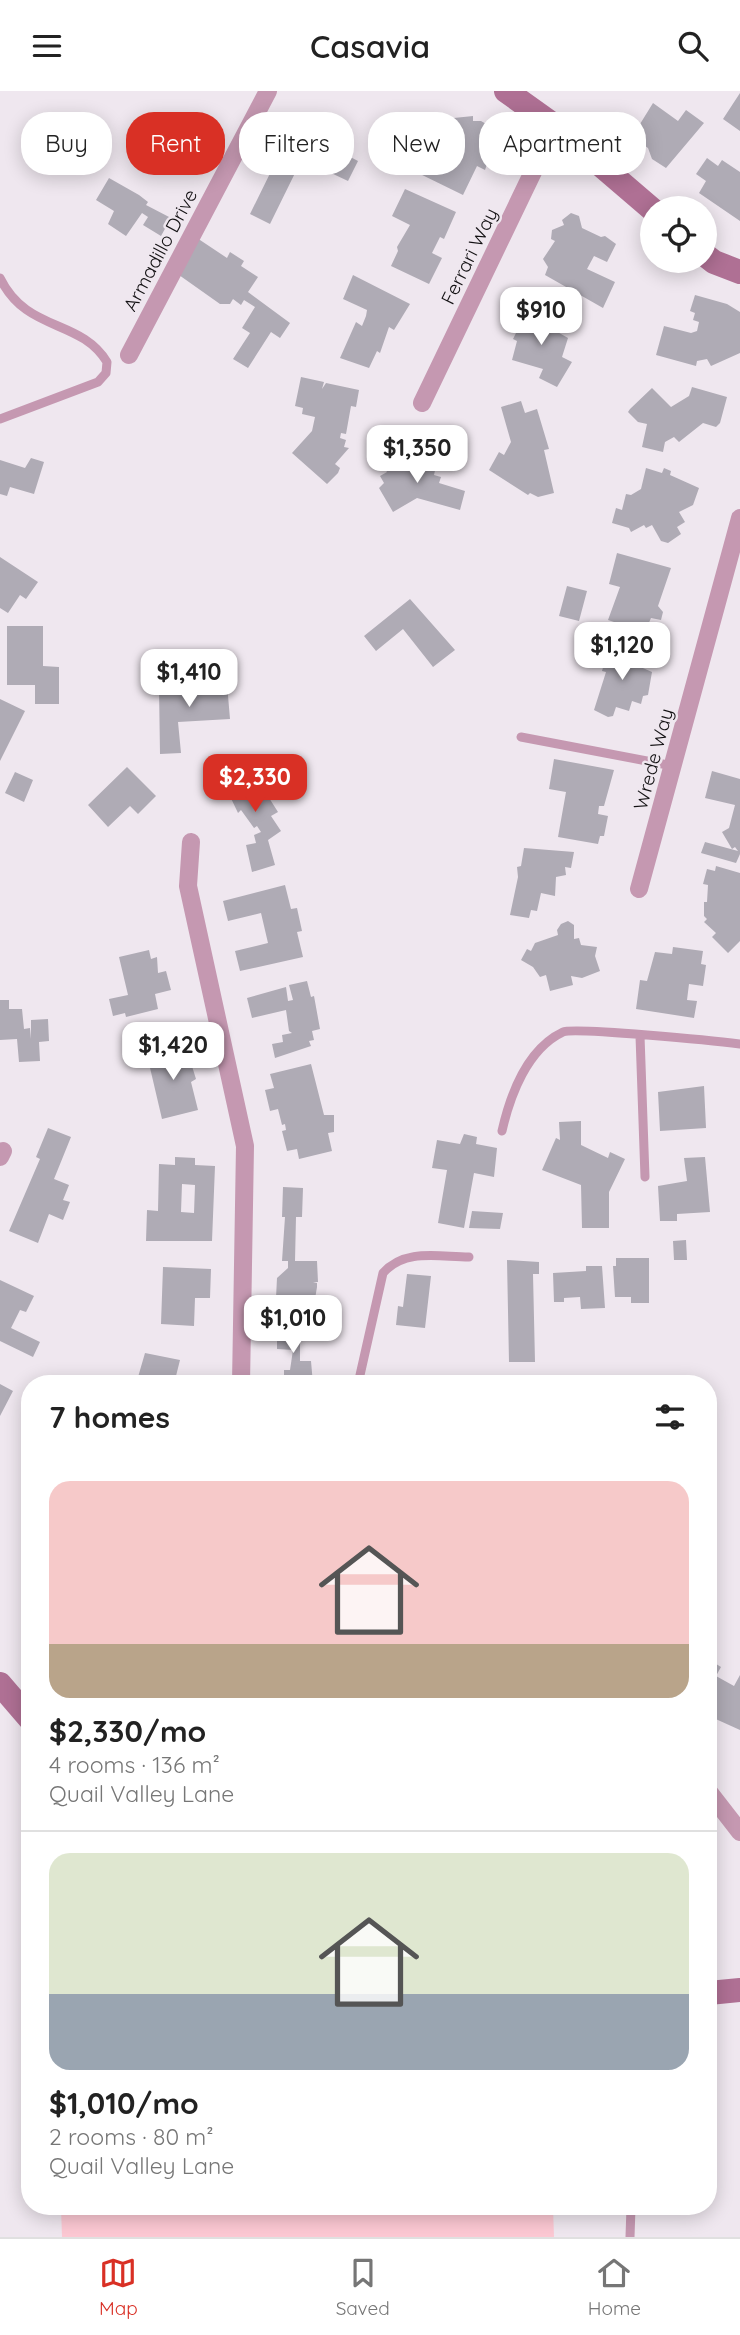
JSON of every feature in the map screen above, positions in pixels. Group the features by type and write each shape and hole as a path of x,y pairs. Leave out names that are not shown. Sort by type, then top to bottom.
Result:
{"street":[{"name":"Armadillo Drive","path":"129,355 268,91"},
{"path":"506,91 535,112"},
{"name":"Ferrari Way","path":"422,403 531,175"},
{"path":"612,175 640,199"},
{"path":"717,263 740,272"},
{"name":"Wrede Way","path":"639,889 740,518"},
{"path":"191,842 188,886 246,1146 240,1375"},
{"path":"0,1683 21,1708"},
{"path":"717,1802 740,1832"},
{"path":"717,1992 740,1990"}],"lane":[{"path":"0,278 8,295 23,310 91,343 107,362 106,373 98,381 0,419"},
{"path":"521,737 673,766"},
{"path":"502,1131 510,1098 535,1056 564,1031 740,1044"},
{"path":"640,1036 645,1177"},
{"path":"360,1375 383,1273 392,1262 410,1256 469,1257"},
{"path":"630,2237 631,2215"}],"shaded area":[{"path":"61,2215 553,2215 554,2237 62,2237"}],"building":[{"path":"740,93 740,131 723,119"},
{"path":"653,103 678,121 686,110 704,123 666,168 652,159 646,147 646,114"},
{"path":"473,116 473,121 479,121 479,167 477,166 463,195 422,175 465,175 465,117"},
{"path":"707,158 718,166 722,160 740,172 740,221 717,205 717,196 703,196 699,193 706,181 696,174"},
{"path":"269,175 294,175 270,224 250,214"},
{"path":"335,175 351,175 348,181"},
{"path":"109,178 139,195 148,202 146,205 171,218 161,236 143,225 148,217 142,213 126,236 108,224 114,211 96,200"},
{"path":"405,189 456,212 444,239 440,237 432,253 442,258 429,284 391,266 398,251 397,247 410,225 392,216"},
{"path":"571,213 579,216 582,228 601,237 605,236 616,244 607,262 594,256 587,269 615,282 603,308 545,275 548,267 543,259 555,241 551,239 552,230 564,225 562,220"},
{"path":"197,238 227,258 230,252 244,261 241,266 258,277 248,292 290,323 280,338 271,332 248,368 233,359 250,333 242,328 255,307 244,300 241,305 233,299 230,304 220,304 179,275"},
{"path":"353,275 410,304 394,330 389,327 380,353 377,351 369,368 340,358 356,322 362,326 367,310 343,299"},
{"path":"695,295 727,304 740,312 740,353 711,366 707,359 697,361 696,366 656,355 664,326 691,333 697,331 699,322 693,320 695,313 690,311"},
{"path":"531,311 557,324 554,330 568,338 562,357 572,362 557,387 539,378 543,369 512,360 517,341 513,339 516,333 511,330 517,317 526,321"},
{"path":"301,377 324,382 322,389 326,383 359,390 356,407 351,406 346,434 341,433 340,438 346,440 344,447 349,448 335,464 340,468 338,473 327,484 292,453 312,431 315,417 302,414 303,408 295,406"},
{"path":"692,387 727,397 720,423 716,427 703,423 679,442 674,437 665,442 663,452 642,447 647,424 638,422 628,412 630,409 652,388 671,407 689,396"},
{"path":"521,401 525,413 537,409 549,449 544,450 554,493 538,497 530,493 528,495 489,470 499,452 504,455 511,442 501,407"},
{"path":"31,458 44,462 34,494 10,487 7,496 0,494 0,460 25,468"},
{"path":"402,458 434,463 434,475 441,477 439,483 465,491 460,510 417,498 393,512 379,488 384,483 380,476 387,472 384,467"},
{"path":"646,468 662,473 664,468 671,471 670,475 699,488 693,505 679,512 685,522 677,527 681,534 668,543 661,541 652,525 646,528 644,525 631,532 629,528 612,523 616,508 622,510 626,494 631,495 641,489"},
{"path":"617,553 671,568 658,606 663,612 661,620 651,618 648,625 638,630 608,620 620,587 609,584"},
{"path":"0,557 38,582 26,599 20,595 8,613 0,608"},
{"path":"567,586 587,591 579,621 559,616"},
{"path":"410,599 455,650 433,667 403,629 376,651 364,636"},
{"path":"7,626 43,626 43,666 59,667 59,704 35,704 35,685 7,685"},
{"path":"609,646 639,654 636,665 652,672 648,695 643,696 641,704 632,701 629,711 616,707 613,716 608,717 594,710 606,672 602,671"},
{"path":"187,678 187,686 193,686 193,680 204,679 205,685 227,684 230,719 178,722 181,753 160,754 159,688 171,688 170,679"},
{"path":"0,699 25,711 0,761"},
{"path":"243,757 278,812 271,816 281,831 268,840 275,865 252,872 246,845 256,843 254,835 261,832 257,826 254,828 241,810 238,813 228,792 237,787 232,779 236,776 229,767"},
{"path":"554,759 614,770 604,806 599,806 598,814 608,816 604,836 600,836 598,844 558,837 566,792 549,789"},
{"path":"127,767 156,796 138,814 130,806 108,827 88,805"},
{"path":"712,771 740,779 740,854 736,863 701,853 705,842 738,851 735,847 732,849 722,832 729,828 735,805 705,798"},
{"path":"15,772 33,780 24,802 5,793"},
{"path":"524,848 574,852 571,868 565,867 566,875 556,877 555,896 541,893 537,911 531,910 529,918 510,915 518,877 517,867 521,866"},
{"path":"716,866 740,873 740,941 728,953 712,937 716,933 704,922 707,919 704,916 704,902 707,902 708,885 703,884 707,869 715,871"},
{"path":"285,885 291,909 297,908 302,931 297,932 303,957 240,971 235,951 268,943 261,913 228,921 223,901"},
{"path":"568,921 574,925 574,939 579,938 581,945 597,947 595,956 600,971 582,978 571,976 573,985 550,991 546,975 540,977 533,967 521,960 527,949 531,951 535,943 558,935 557,930 561,924"},
{"path":"673,947 703,951 701,964 706,965 703,986 689,984 687,1000 697,1001 694,1018 636,1009 640,980 647,981 655,952 672,954"},
{"path":"149,950 151,959 157,957 158,973 166,971 171,990 155,994 158,1009 126,1017 125,1013 113,1016 109,999 128,995 119,957"},
{"path":"307,981 311,997 314,996 320,1029 312,1031 314,1040 309,1041 311,1046 275,1058 272,1044 283,1042 282,1035 292,1033 289,1031 286,1010 252,1018 247,998 286,987 288,1001 293,1000 289,985"},
{"path":"0,1000 9,1000 9,1009 22,1009 24,1029 30,1028 31,1039 31,1020 48,1019 49,1041 39,1042 40,1061 19,1062 17,1039 0,1040"},
{"path":"186,1047 196,1079 191,1082 198,1110 162,1119 147,1055"},
{"path":"311,1064 324,1115 334,1115 334,1132 328,1133 332,1151 299,1159 297,1149 287,1151 282,1131 286,1130 285,1124 282,1125 278,1109 270,1111 265,1090 274,1088 270,1074"},
{"path":"704,1086 706,1128 660,1131 658,1092"},
{"path":"581,1121 581,1145 608,1158 610,1152 625,1159 609,1192 609,1228 582,1228 581,1185 542,1170 556,1138 560,1140 559,1122"},
{"path":"48,1128 71,1137 54,1179 69,1185 63,1200 70,1202 63,1220 49,1214 38,1243 9,1231 40,1159 36,1157"},
{"path":"464,1134 477,1137 476,1144 497,1148 494,1177 474,1173 464,1228 438,1223 447,1170 432,1168 437,1140 460,1144"},
{"path":"175,1157 195,1158 195,1165 215,1166 212,1241 146,1241 147,1210 158,1211 159,1164 175,1165","holes":["182,1184 195,1185 194,1213 181,1212"]},
{"path":"705,1157 710,1212 677,1214 677,1221 660,1221 658,1186 687,1181 684,1158"},
{"path":"283,1187 303,1188 302,1217 296,1217 295,1261 317,1261 318,1282 313,1282 317,1283 317,1287 315,1299 310,1299 310,1303 297,1303 297,1298 290,1301 276,1298 277,1278 288,1268 288,1261 282,1261 285,1217 282,1217"},
{"path":"472,1211 503,1213 500,1229 469,1228"},
{"path":"686,1240 687,1260 674,1260 673,1241"},
{"path":"616,1258 649,1258 649,1303 631,1303 631,1297 615,1297 613,1266 616,1266"},
{"path":"507,1260 539,1262 539,1274 533,1274 535,1362 509,1362"},
{"path":"586,1266 602,1266 605,1308 581,1309 580,1297 554,1302 553,1273 586,1271"},
{"path":"163,1267 211,1269 210,1298 195,1298 194,1326 161,1324"},
{"path":"407,1274 431,1276 425,1328 396,1325 398,1306 403,1307"},
{"path":"0,1280 34,1296 26,1312 20,1310 11,1328 40,1342 33,1357 0,1341"},
{"path":"277,1321 300,1323 300,1361 311,1361 312,1375 284,1375 284,1370 290,1370 293,1350 277,1349"},
{"path":"145,1353 180,1360 176,1375 139,1375"},
{"path":"0,1384 13,1391 0,1416"},
{"path":"740,1675 740,1730 717,1720 717,1677 734,1686"}]}
